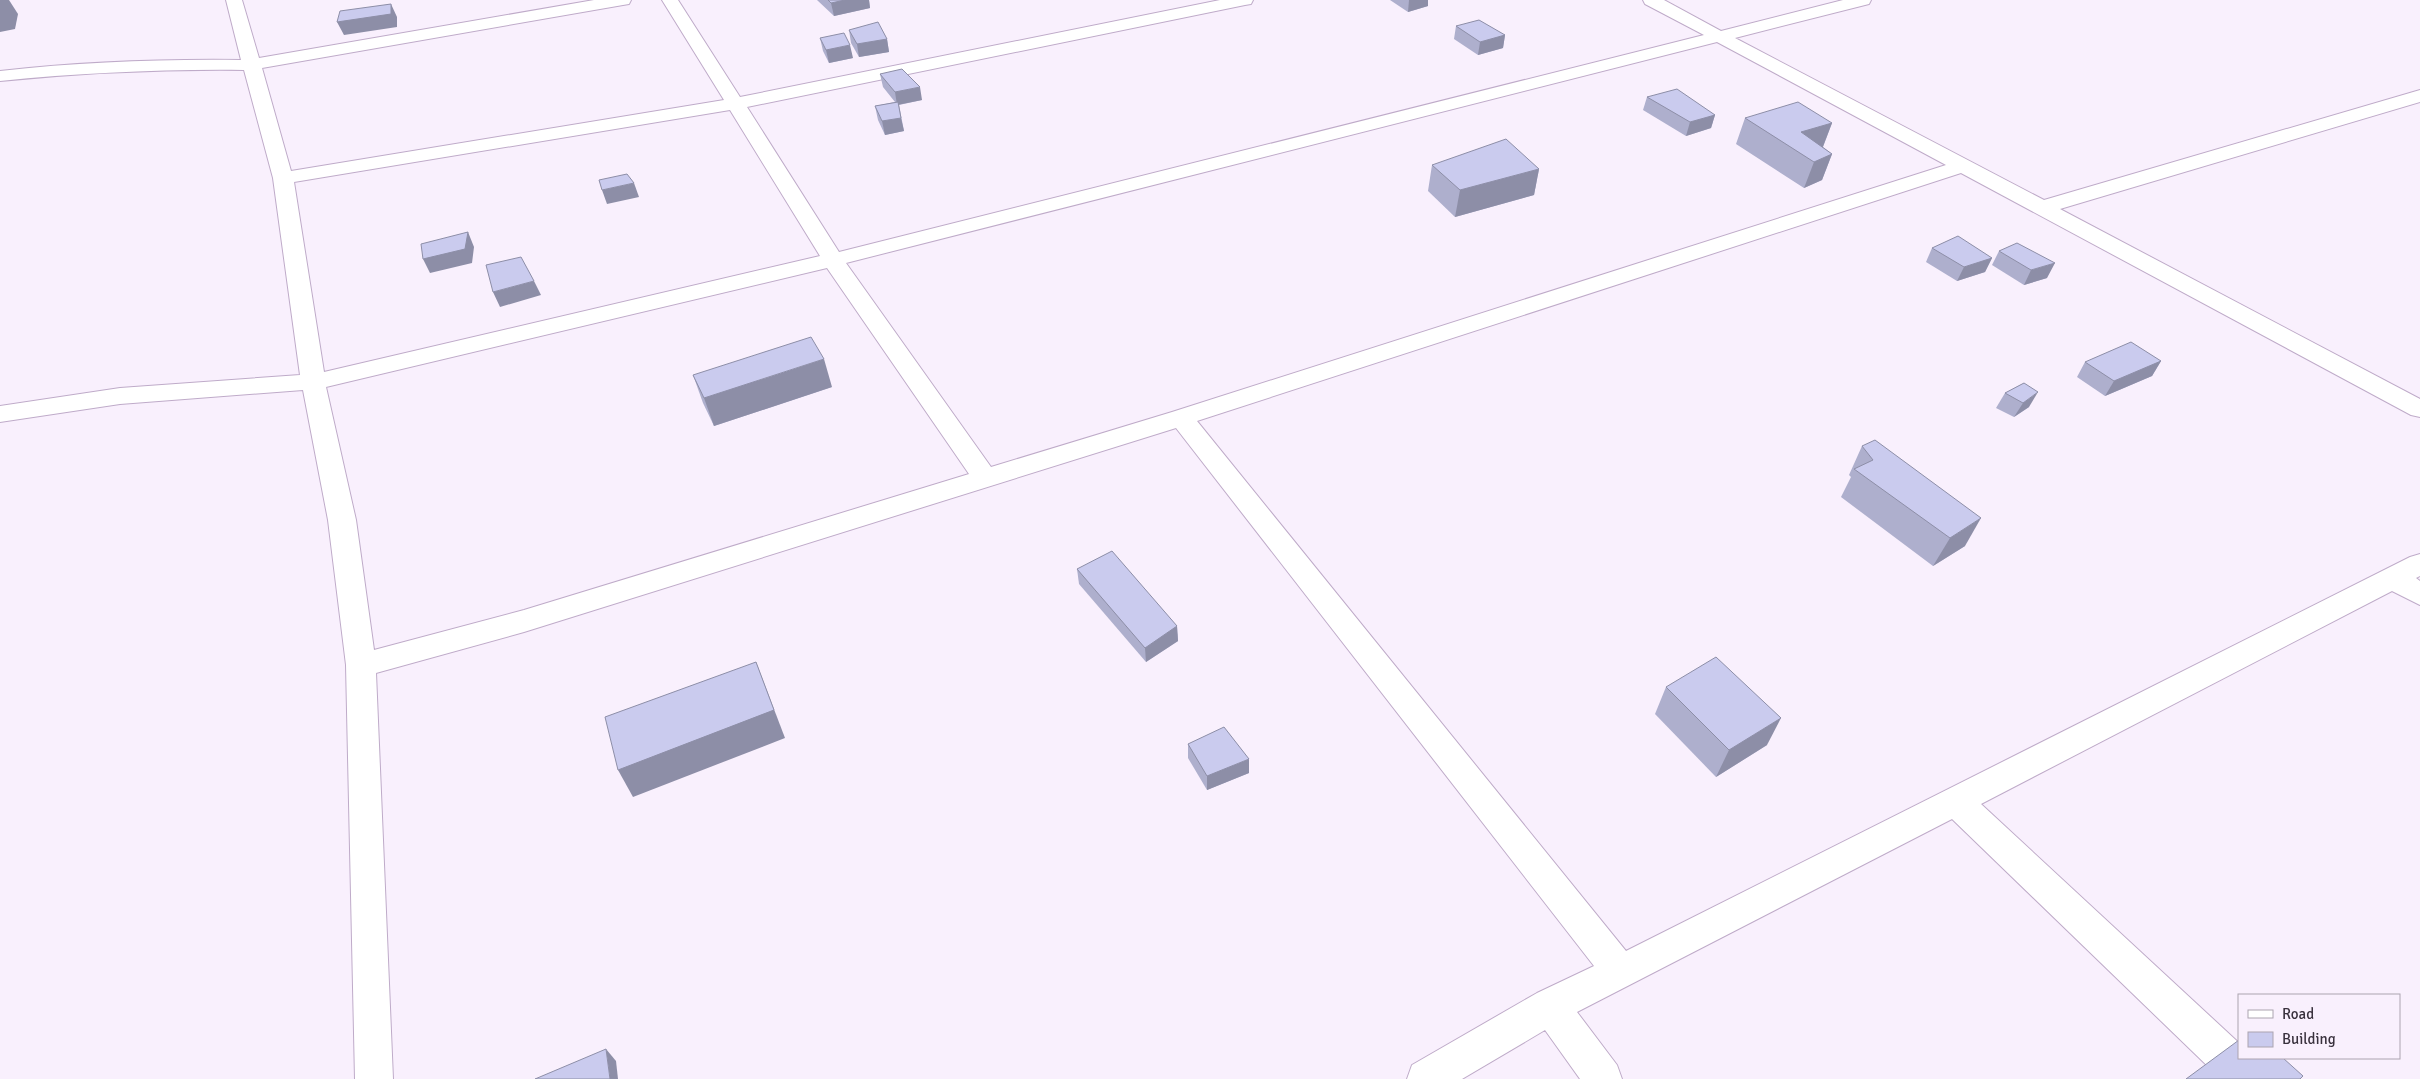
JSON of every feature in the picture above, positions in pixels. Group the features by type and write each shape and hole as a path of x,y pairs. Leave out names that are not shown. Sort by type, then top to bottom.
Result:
{"street":[{"path":"234,0 283,178 313,382 342,520 361,665 374,1079"},
{"path":"0,76 74,68 154,64 251,64 623,0"},
{"path":"670,0 833,260 985,478"},
{"path":"283,178 736,104 1245,0"},
{"path":"1652,0 2420,409"},
{"path":"0,414 120,396 313,382 833,260 1863,0"},
{"path":"2040,208 2420,96"},
{"path":"361,665 524,621 1181,418 1962,166"},
{"path":"1181,418 1620,972"},
{"path":"1426,1079 1550,1006 1955,801 2411,579"},
{"path":"1955,801 2249,1079"},
{"path":"1550,1006 1604,1079"}],"building":[{"path":"828,0 845,0 831,3"},
{"path":"391,4 391,14 337,22 340,11"},
{"path":"1479,20 1505,35 1480,42 1456,26"},
{"path":"878,22 887,39 857,44 849,30"},
{"path":"844,33 850,45 826,50 820,38"},
{"path":"902,69 920,87 895,92 880,74"},
{"path":"1677,89 1715,115 1690,122 1647,97"},
{"path":"898,102 901,118 882,121 875,106"},
{"path":"1798,102 1832,123 1801,132 1832,154 1814,162 1745,118"},
{"path":"1506,139 1539,169 1460,190 1432,165"},
{"path":"627,174 634,183 602,190 599,180"},
{"path":"468,232 465,249 423,259 421,244"},
{"path":"1958,236 1992,258 1964,267 1932,248"},
{"path":"2017,243 2055,263 2031,270 1999,251"},
{"path":"521,257 534,281 493,292 486,265"},
{"path":"811,337 824,359 704,398 693,375"},
{"path":"2131,342 2161,361 2114,381 2085,362"},
{"path":"2024,383 2038,392 2023,403 2005,393"},
{"path":"1875,440 1981,518 1950,538 1854,469 1873,460 1862,446"},
{"path":"1112,551 1177,626 1145,648 1077,569"},
{"path":"1716,657 1781,718 1729,750 1666,687"},
{"path":"756,662 774,710 618,770 605,717"},
{"path":"1224,727 1249,759 1207,776 1188,744"},
{"path":"2238,1041 2238,1059 2284,1059 2303,1076 2300,1079 2186,1079"},
{"path":"606,1049 610,1079 535,1079"}]}
